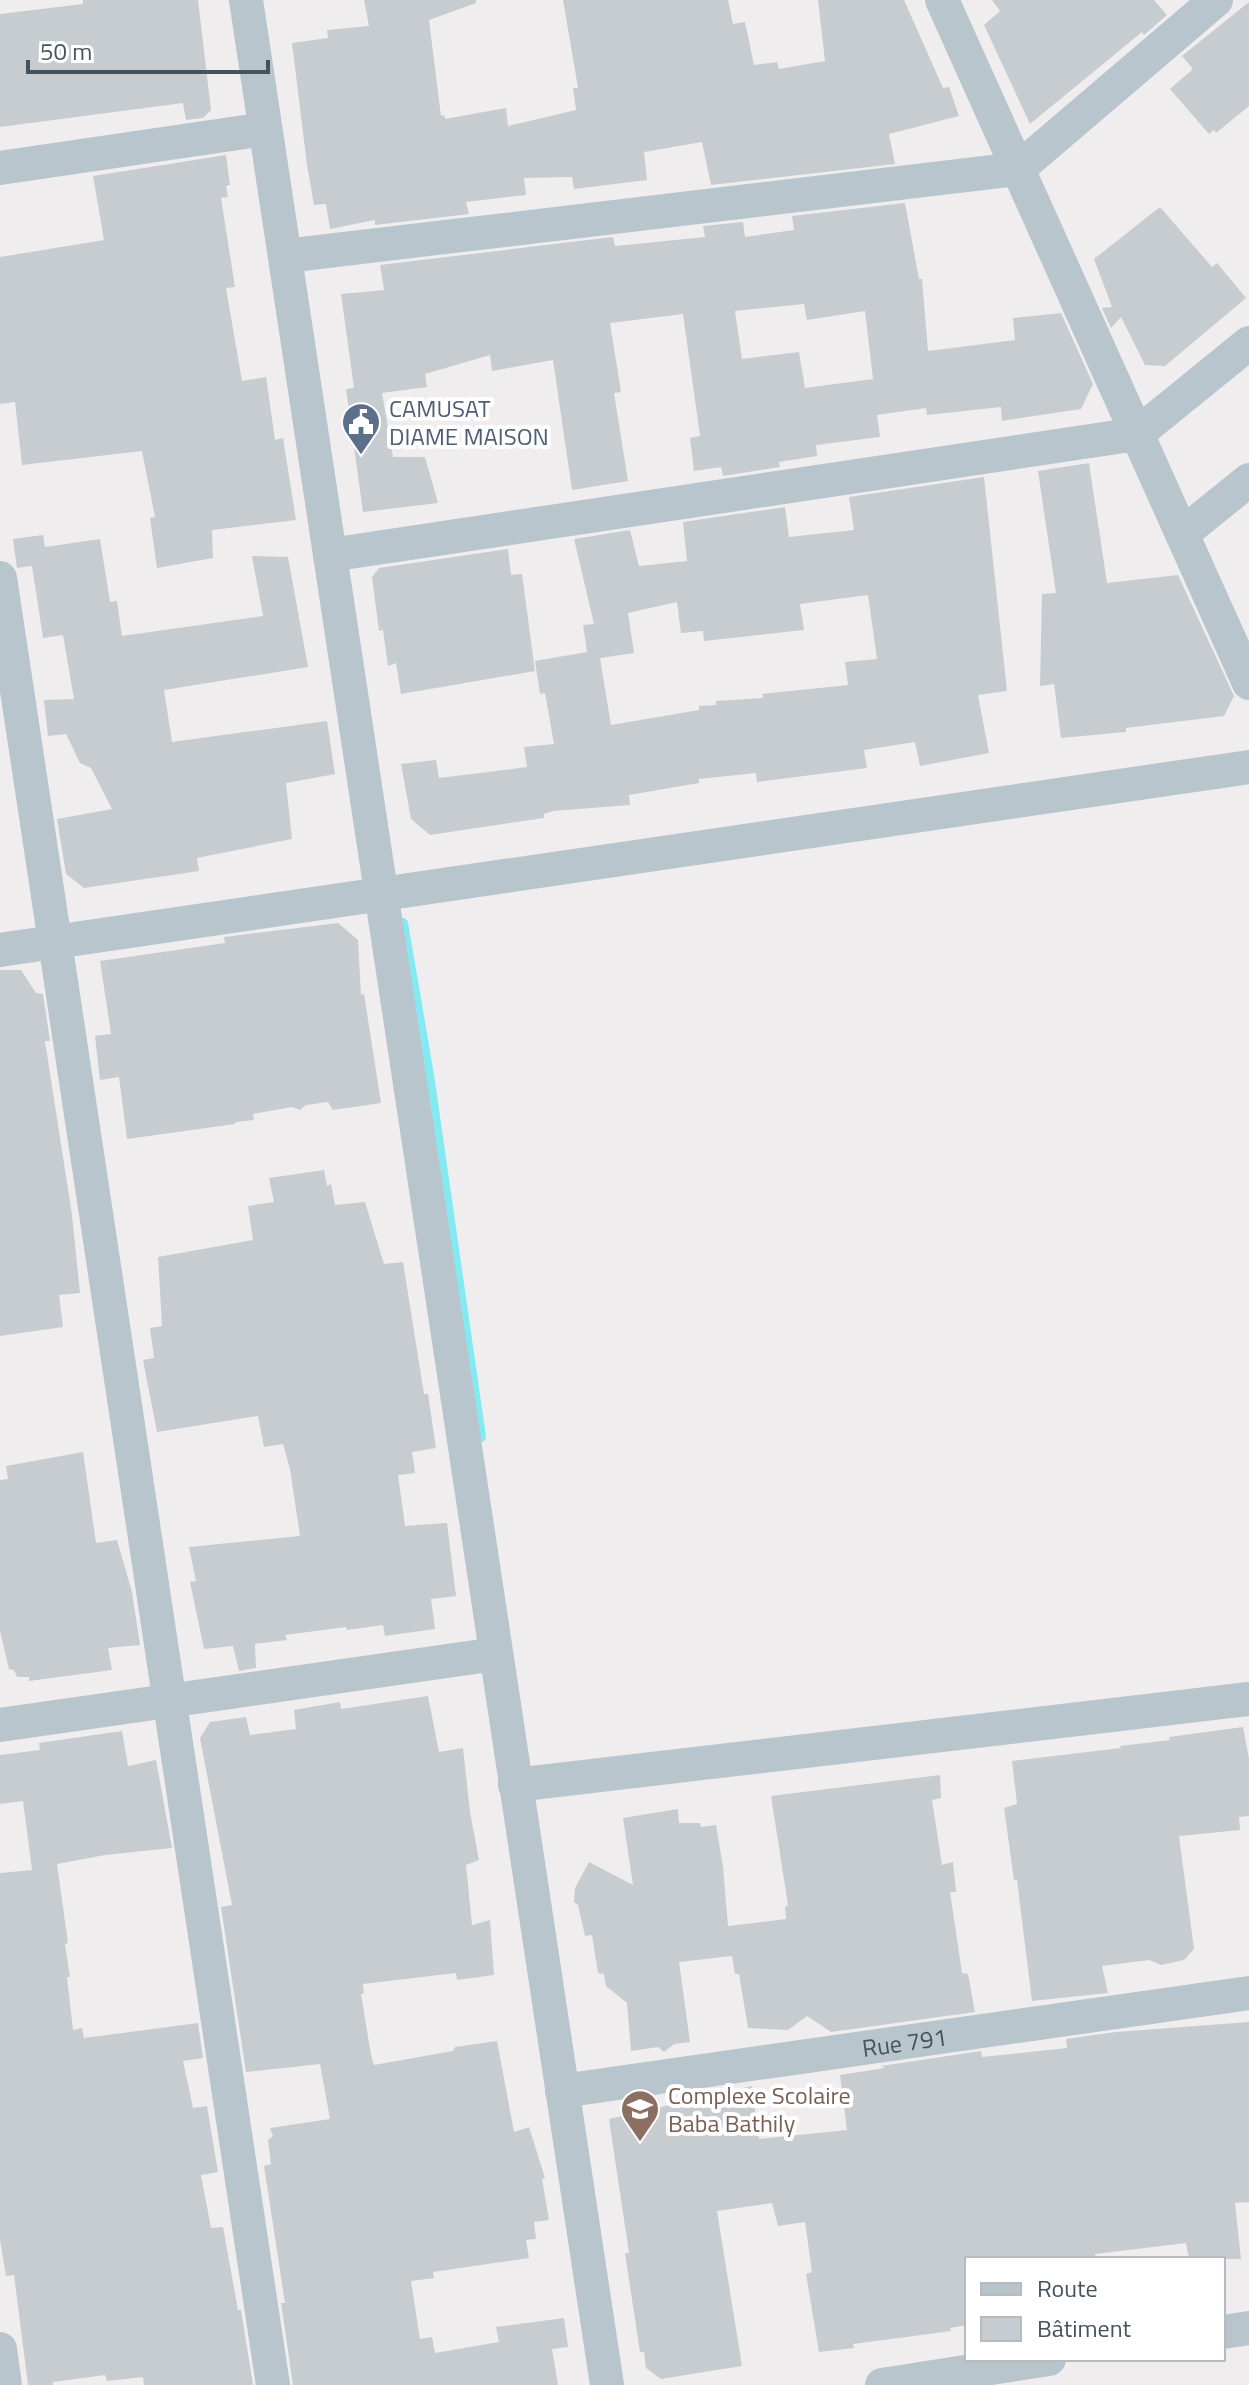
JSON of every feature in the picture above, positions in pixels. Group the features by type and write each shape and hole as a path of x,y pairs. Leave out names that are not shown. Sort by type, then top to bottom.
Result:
{"street":[{"path":"246,0 607,2385"},
{"path":"942,0 1249,683"},
{"path":"285,256 1018,169 1216,0"},
{"path":"0,168 265,129"},
{"path":"330,555 1137,434 1249,343"},
{"path":"1182,534 1249,480"},
{"path":"0,578 273,2385"},
{"path":"0,950 1249,767"},
{"path":"0,1725 496,1654"},
{"path":"515,1785 1249,1699"},
{"name":"Rue 791","path":"562,2091 1249,1993"},
{"path":"1225,2332 1249,2328"},
{"path":"0,2349 5,2385"},
{"path":"882,2385 1036,2361"}],"building":[{"path":"83,0 198,0 211,110 203,118 186,120 183,103 0,127 0,14 83,4"},
{"path":"364,0 476,0 476,3 429,20 441,116 444,115 445,119 506,108 508,126 576,110 573,88 578,88 563,0 728,0 733,24 745,22 754,65 777,62 779,69 825,61 818,0 904,0 943,88 949,87 959,116 889,134 895,164 711,185 702,142 644,152 647,180 574,189 572,177 524,178 526,195 466,202 469,214 375,225 375,220 330,229 326,204 314,205 292,43 328,38 327,30 369,26"},
{"path":"992,0 1154,0 1167,15 1030,124 984,25 1000,11"},
{"path":"1249,2 1249,106 1216,133 1214,130 1209,134 1170,89 1193,69 1182,56"},
{"path":"226,155 230,185 226,186 228,197 221,198 235,287 226,288 242,381 266,377 275,440 283,438 296,520 212,530 213,558 157,568 150,518 155,517 142,451 22,465 15,402 0,404 0,257 104,240 93,176"},
{"path":"905,203 919,279 922,279 928,351 1015,340 1013,318 1061,313 1093,384 1081,409 1002,421 1001,407 927,415 926,408 877,415 880,437 816,445 817,456 779,462 780,467 723,476 721,467 694,471 690,438 700,436 683,314 610,323 621,392 614,393 628,481 572,490 553,360 492,371 490,355 425,374 427,387 382,393 393,457 425,457 438,503 363,512 346,389 354,388 341,294 384,290 380,265 613,237 615,246 705,237 703,226 743,222 745,237 794,230 792,216","holes":["804,304 807,320 865,311 873,379 805,388 799,352 742,359 735,311"]},
{"path":"1160,207 1212,267 1217,263 1246,298 1165,366 1145,365 1121,317 1111,328 1102,308 1112,307 1094,259"},
{"path":"1089,463 1107,583 1178,575 1234,696 1224,716 1126,728 1126,732 1061,738 1054,684 1040,686 1042,594 1056,593 1038,471"},
{"path":"984,477 1007,691 978,695 989,753 920,766 915,742 864,750 867,768 757,782 756,773 699,779 699,783 629,795 630,805 553,811 544,814 544,818 430,835 411,819 401,764 436,760 439,778 527,767 524,747 554,744 545,693 540,694 535,661 587,652 583,625 594,624 574,539 630,530 639,566 687,561 683,522 785,507 789,537 854,530 849,497","holes":["868,595 877,659 845,662 848,685 762,694 763,698 716,701 716,705 699,706 699,710 611,725 600,658 634,653 628,613 677,602 681,633 703,631 704,641 804,630 800,604"]},
{"path":"43,535 45,547 100,539 110,602 117,601 122,636 263,616 252,556 288,557 308,667 164,690 172,742 327,721 335,774 286,783 292,839 197,858 199,871 84,888 66,874 57,819 112,809 91,768 80,763 66,734 48,736 44,700 74,699 63,635 43,638 32,566 17,568 13,539"},
{"path":"508,549 511,575 522,574 535,671 401,694 396,663 388,666 383,630 379,631 372,577 379,568"},
{"path":"338,923 358,940 361,995 364,994 381,1103 333,1110 328,1102 306,1105 300,1110 292,1107 253,1114 254,1120 235,1124 127,1139 119,1077 100,1080 95,1036 111,1034 100,961 225,943 224,937"},
{"path":"0,970 21,970 36,993 43,994 50,1041 45,1041 72,1215 80,1293 59,1295 63,1327 0,1336"},
{"path":"324,1170 327,1186 331,1184 335,1205 365,1202 384,1264 403,1262 436,1448 412,1452 415,1473 398,1475 405,1526 447,1523 456,1596 431,1599 435,1629 385,1636 383,1625 285,1635 287,1640 255,1644 256,1668 239,1671 233,1646 204,1649 190,1582 196,1581 189,1547 300,1536 290,1469 283,1444 264,1447 258,1416 157,1432 143,1360 154,1358 150,1328 162,1326 158,1257 253,1240 248,1206 274,1202 269,1178"},
{"path":"83,1452 96,1543 117,1540 132,1592 140,1645 108,1648 112,1670 29,1681 29,1677 17,1677 14,1670 9,1669 0,1631 0,1480 8,1479 6,1466"},
{"path":"428,1696 439,1752 463,1748 479,1860 466,1865 472,1925 490,1920 494,1975 457,1980 456,1973 363,1984 364,1993 361,1994 371,2055 374,2065 497,2041 514,2132 529,2127 545,2178 542,2179 549,2220 534,2222 536,2239 526,2240 529,2258 433,2272 434,2278 411,2281 420,2339 432,2337 435,2353 499,2342 496,2327 564,2318 568,2347 552,2349 558,2385 293,2385 281,2303 285,2303 264,2166 271,2164 268,2140 273,2136 270,2128 330,2119 320,2064 246,2072 221,1907 232,1905 200,1738 210,1722 246,1717 250,1735 296,1729 294,1710 340,1702 341,1709"},
{"path":"1243,1727 1249,1759 1249,1816 1239,1817 1240,1830 1179,1836 1194,1949 1184,1960 1161,1965 1149,1960 1102,1966 1108,1993 1032,2001 1017,1880 1014,1880 1004,1808 1017,1804 1012,1761 1121,1748 1170,1740 1169,1737"},
{"path":"122,1731 128,1766 156,1760 172,1848 57,1864 68,1943 65,1944 73,2030 82,2028 84,2038 198,2023 203,2058 183,2061 193,2108 207,2106 218,2172 201,2175 211,2228 223,2227 253,2385 144,2385 143,2377 107,2381 105,2375 53,2382 53,2385 28,2385 14,2275 6,2276 0,2240 0,1873 32,1870 23,1801 0,1804 0,1755 40,1750 39,1743"},
{"path":"940,1775 941,1798 932,1800 942,1865 953,1862 956,1892 950,1892 962,1973 968,1974 975,2012 831,2032 807,2016 788,2030 748,2028 739,1974 735,1974 732,1956 679,1962 690,2042 674,2044 664,2052 658,2047 631,2051 627,2003 606,1986 604,1974 598,1973 592,1935 585,1936 578,1905 574,1902 575,1888 589,1862 633,1885 623,1818 678,1809 679,1823 700,1823 701,1827 716,1825 728,1926 786,1919 785,1907 788,1905 771,1796"},
{"path":"1249,2022 1249,2202 1235,2203 1241,2259 1189,2257 1186,2243 1095,2254 1096,2257 965,2257 965,2325 950,2328 951,2331 853,2344 854,2348 819,2352 806,2274 812,2272 805,2222 778,2226 772,2203 717,2211 742,2366 661,2379 646,2368 644,2352 640,2352 625,2253 629,2253 609,2119 752,2086 759,2139 847,2130 840,2075 981,2051 982,2057 1067,2048 1066,2039"}],"waterway":[{"path":"403,923 429,1075 481,1437"}],"place":[{"name":"CAMUSAT DIAME MAISON","path":"361,456"},
{"name":"Complexe Scolaire Baba Bathily","path":"640,2143"}]}
